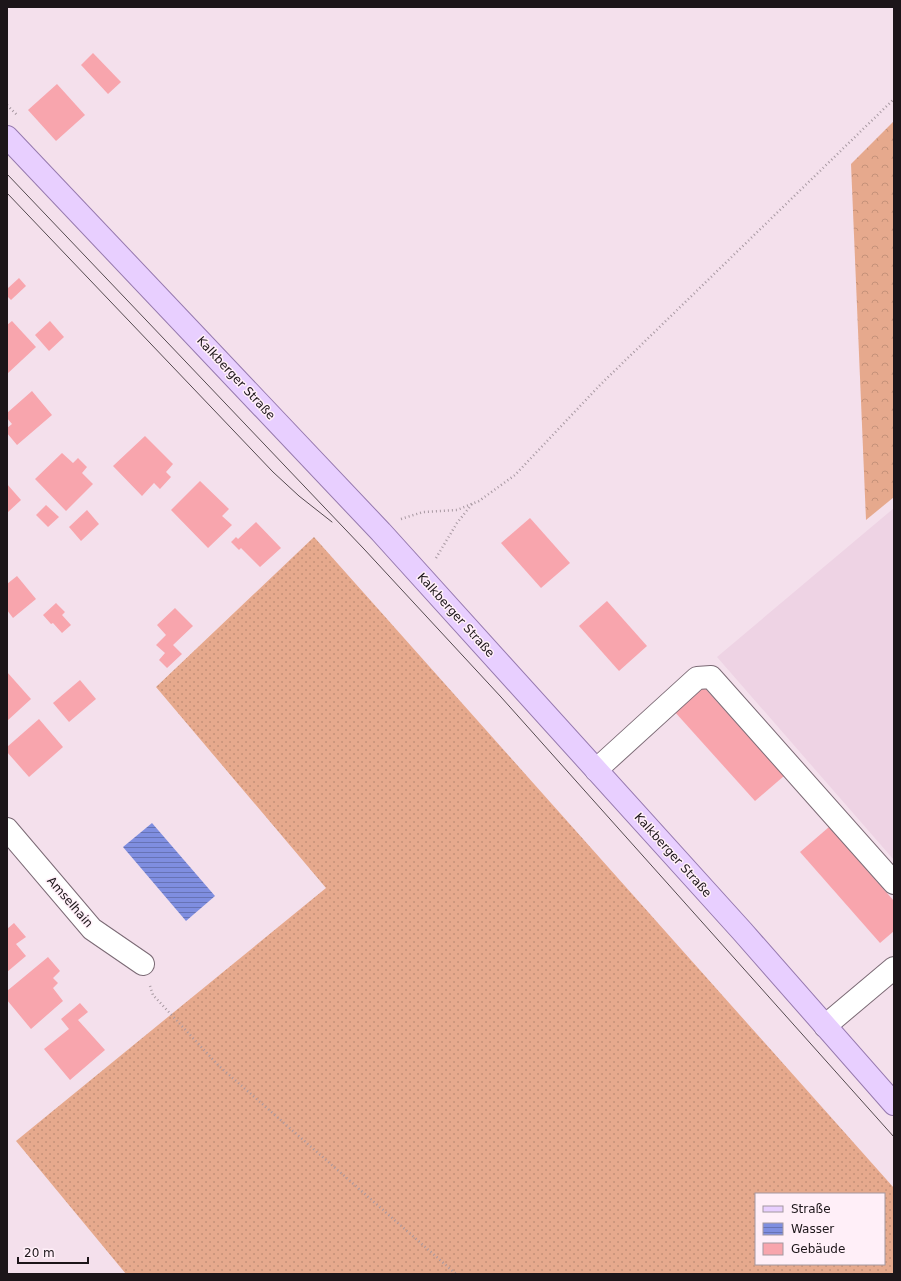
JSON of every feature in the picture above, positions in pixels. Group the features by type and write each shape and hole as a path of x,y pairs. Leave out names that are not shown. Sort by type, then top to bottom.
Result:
{"main road":[{"name":"Kalkberger Straße","path":"7,136 381,532 742,931 894,1104"}],"street":[{"path":"596,770 697,678 711,677 894,883"},
{"name":"Amselhain","path":"7,829 92,929 143,964"},
{"path":"825,1026 894,968"}],"path":[{"path":"381,532 399,520 423,512 457,510 473,504 515,475 600,385 894,99"},
{"path":"435,559 458,523 473,504"},
{"path":"143,964 153,995 219,1066 456,1274"}],"shaded area":[{"path":"894,508 894,860 717,657"}],"green space":[{"path":"894,121 894,497 866,520 851,164"},
{"path":"314,537 894,1188 894,1274 126,1274 16,1141 326,888 156,687"}],"water":[{"path":"152,823 215,896 186,921 123,847"}],"building":[{"path":"93,53 121,82 108,94 81,65"},
{"path":"57,84 85,115 56,141 28,110"},
{"path":"19,278 26,286 11,300 7,296 7,289"},
{"path":"12,321 36,347 7,374 7,325"},
{"path":"50,321 64,337 49,351 35,335"},
{"path":"32,391 52,415 17,445 7,433 7,428 12,424 7,418 7,413"},
{"path":"145,436 173,464 166,472 171,477 160,489 154,483 142,496 113,466"},
{"path":"62,453 73,463 78,458 87,467 82,473 93,484 66,511 35,479"},
{"path":"200,481 229,509 222,516 232,525 208,548 171,510"},
{"path":"7,484 21,500 7,513"},
{"path":"46,505 59,517 48,527 36,515"},
{"path":"87,510 99,524 81,541 69,527"},
{"path":"530,518 570,563 541,588 501,543"},
{"path":"256,522 281,548 260,567 241,548 239,550 231,542 236,537 238,539"},
{"path":"17,576 36,599 13,618 7,610 7,584"},
{"path":"607,601 647,646 619,671 579,626"},
{"path":"56,603 65,612 62,615 71,625 62,633 43,615"},
{"path":"175,608 193,626 173,645 182,654 167,668 159,660 165,653 156,645 166,635 157,625"},
{"path":"7,672 31,699 7,721"},
{"path":"80,680 96,699 69,722 53,703"},
{"path":"703,686 784,776 755,801 674,711"},
{"path":"39,719 63,747 29,777 7,752 7,747"},
{"path":"829,827 894,901 894,931 880,943 800,852"},
{"path":"14,923 26,937 16,944 26,956 7,972 7,929"},
{"path":"48,957 60,971 53,978 58,983 53,988 63,1001 31,1029 7,1000 7,991"},
{"path":"80,1003 88,1012 78,1020 105,1050 70,1080 44,1049 69,1029 61,1019"}],"tram line":[{"path":"7,174 364,549 501,697 894,1137"},
{"path":"7,193 273,472 299,496 332,522"}]}
